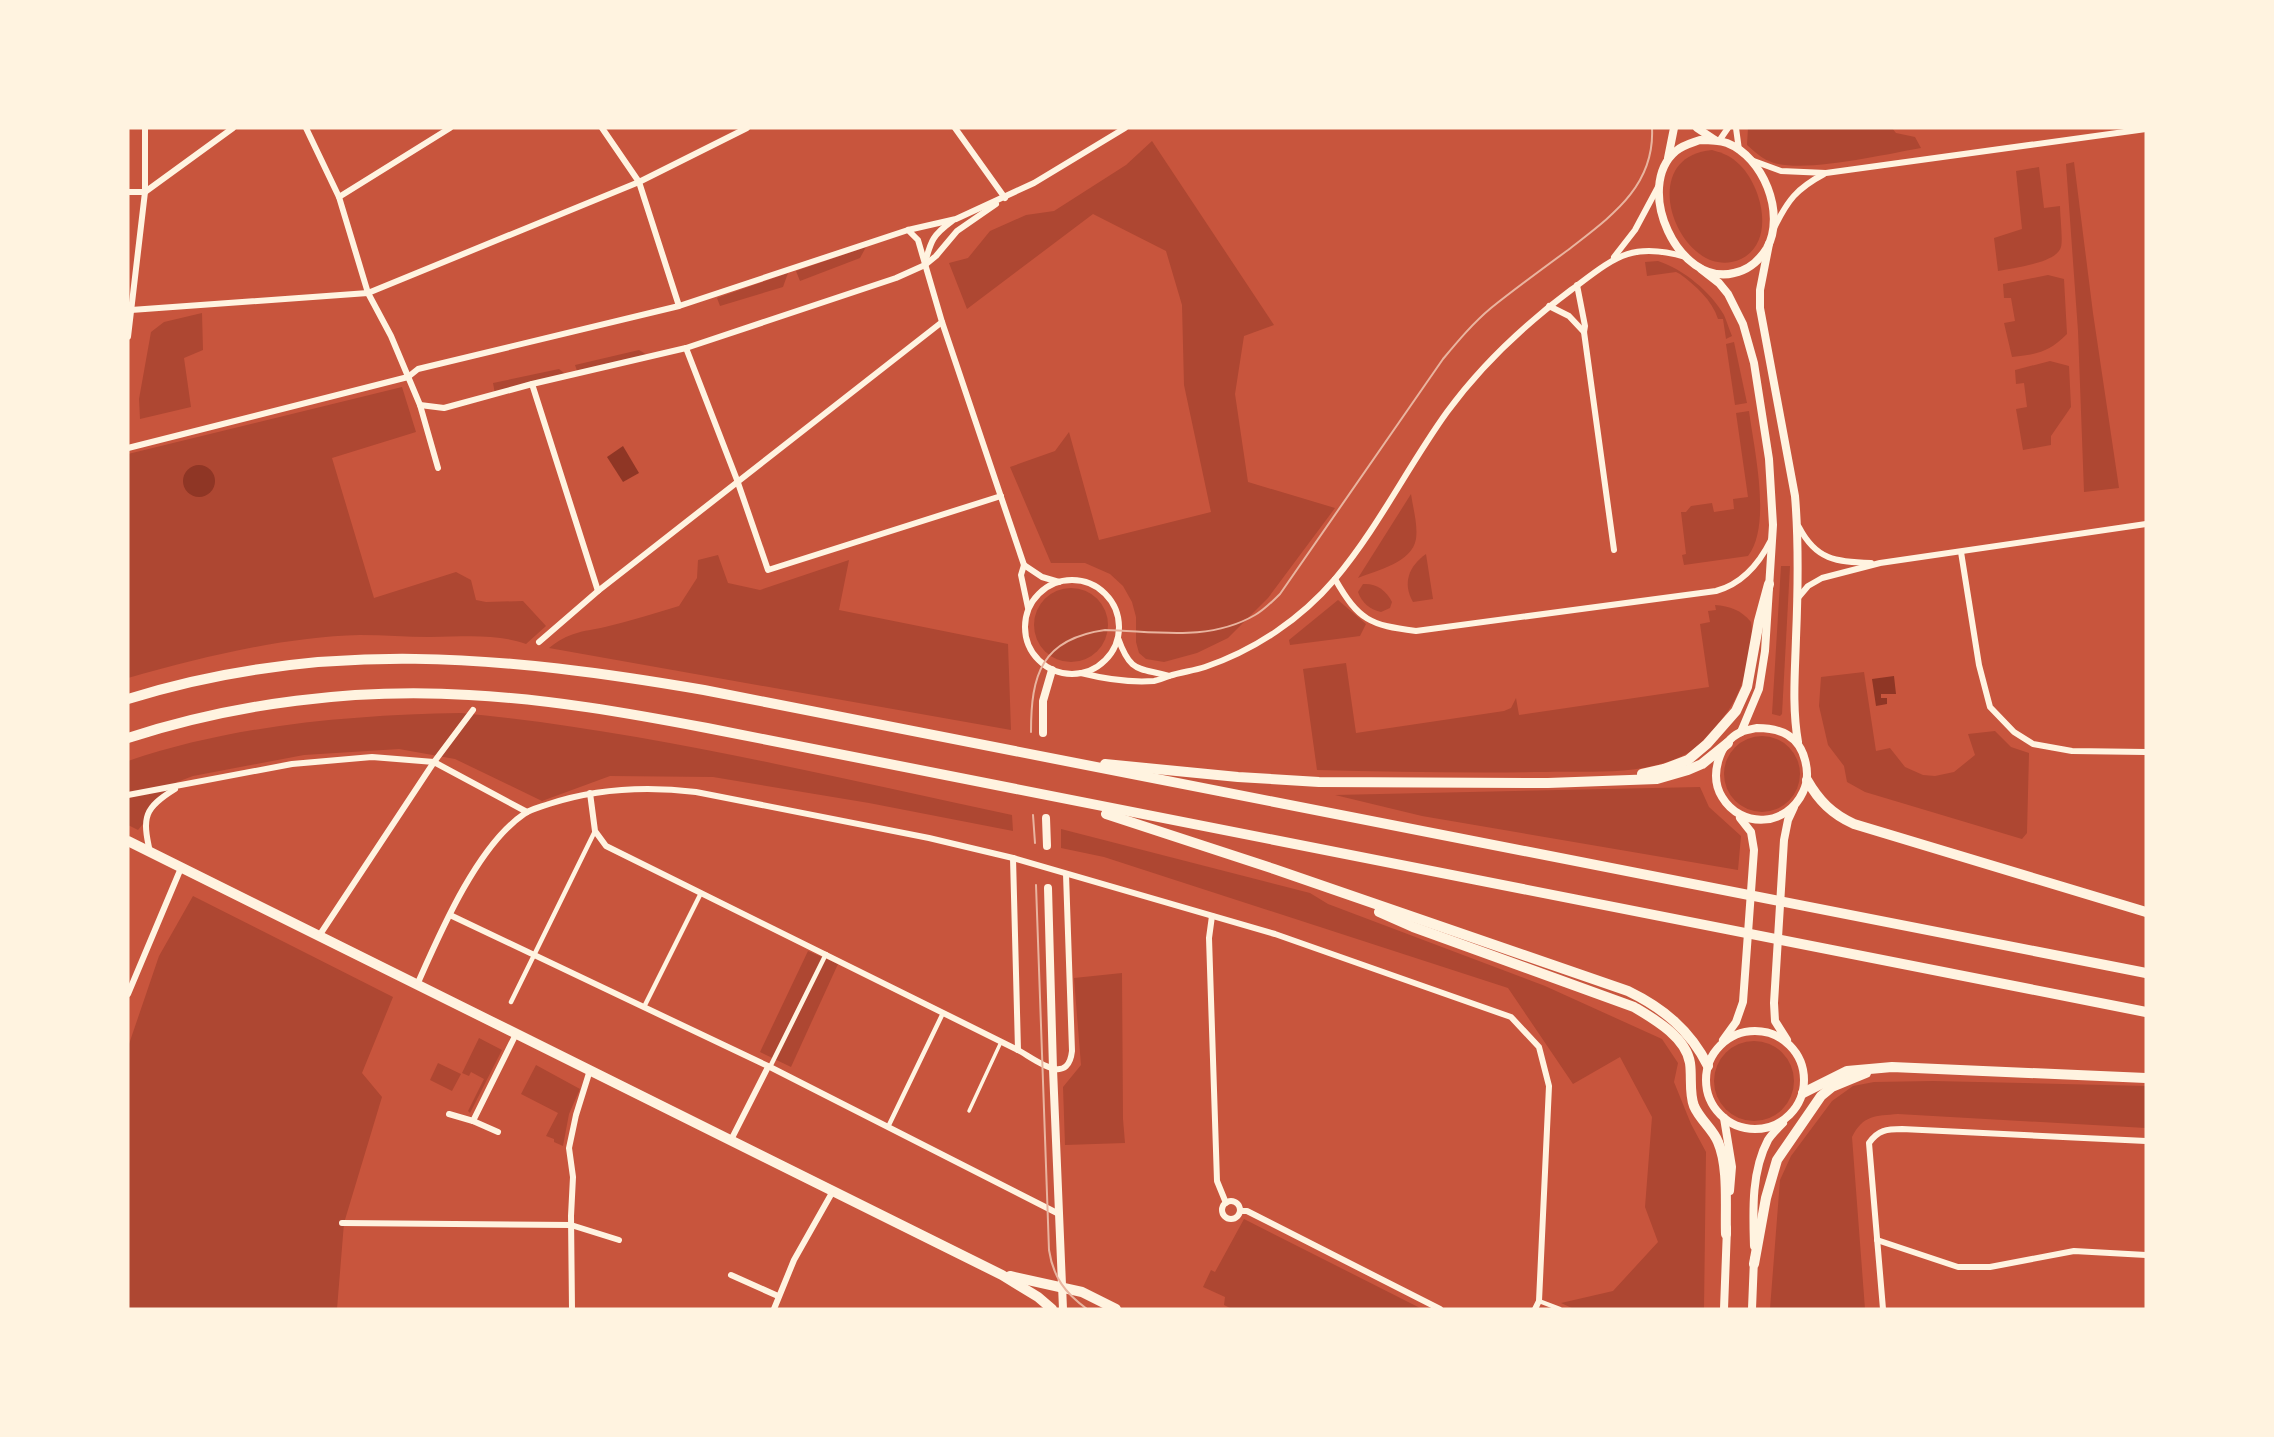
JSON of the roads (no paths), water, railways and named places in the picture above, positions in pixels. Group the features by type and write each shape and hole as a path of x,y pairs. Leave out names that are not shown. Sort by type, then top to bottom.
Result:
{"highway":[{"path":"1548,783 1650,773 1677,765 1698,753 1726,723 1742,699 1750,677 1759,621 1769,584"},
{"path":"128,699 206,679 283,666 380,658 473,660 551,666 630,677 2146,973"},
{"path":"128,738 198,719 292,702 372,695 467,695 554,703 658,719 2146,1012"},
{"path":"1057,760 1319,782 1548,783 1657,779 1673,776 1702,764 1728,743"},
{"path":"1807,780 1829,811 1854,824 2146,912"},
{"path":"1060,799 1628,991 1652,1003 1672,1018 1690,1036 1708,1066"},
{"path":"1339,892 1413,927 1634,1007 1673,1036 1683,1046 1687,1055 1693,1103 1700,1118 1718,1142 1724,1172 1726,1234"},
{"path":"1804,1093 1847,1071 1892,1067 2146,1078"},
{"path":"1754,1264 1766,1198 1777,1160 1789,1139 1821,1096 1832,1087 1858,1075 1892,1067"}],"main road":[{"path":"128,841 1002,1275 1052,1309"},
{"path":"1002,1275 1082,1292 1116,1309"}],"street":[{"path":"128,337 145,191 145,128"},
{"path":"128,192 145,191 233,128"},
{"path":"306,128 339,197 368,293 391,336 420,405 438,468"},
{"path":"339,197 450,128"},
{"path":"602,128 639,182 679,306"},
{"path":"131,310 368,293 639,182 747,128"},
{"path":"955,128 1004,198"},
{"path":"925,265 935,233 956,219 1004,198 1069,163 1125,128"},
{"path":"1081,673 1126,681 1158,681 1206,667 1256,644 1307,608 1335,579 1360,546 1448,411 1500,349 1549,306 1613,259 1635,230 1659,184 1668,161 1674,128"},
{"path":"1698,128 1717,141 1739,150 1750,160 1769,194 1772,232 1760,289 1760,308 1792,477 1798,525 1794,695 1798,742 1807,767 1807,780 1788,820 1774,985 1776,1021 1797,1052 1804,1070 1804,1093 1790,1116 1769,1139 1758,1170 1753,1208 1752,1309"},
{"path":"1717,141 1728,128"},
{"path":"1736,128 1739,150"},
{"path":"1750,160 1781,171 1826,173 2146,129"},
{"path":"1668,161 1675,152 1688,144 1700,140 1717,141"},
{"path":"1772,232 1791,197 1826,173"},
{"path":"1659,184 1659,199 1665,226 1672,239 1686,257 1719,283 1728,294 1743,324 1751,348 1769,459 1772,539 1762,673 1754,704 1741,732 1728,743 1720,757 1715,777 1718,792 1751,832 1754,850 1745,980 1741,1012 1708,1066 1706,1083 1716,1110 1737,1126 1751,1129 1773,1127 1790,1116"},
{"path":"420,405 444,408 532,384 686,348 896,278 925,265 957,231 1004,198"},
{"path":"128,448 408,377 418,369 679,306 908,230 956,219"},
{"path":"908,230 918,240 942,322 1024,565 1021,575 1028,608 1026,620 1029,646 1038,661 1052,670 1068,674 1081,673 1093,670 1103,662 1112,653 1118,638"},
{"path":"1701,269 1714,274 1741,272 1762,256 1769,244"},
{"path":"1613,259 1643,250 1686,257"},
{"path":"1577,285 1585,326 1614,550"},
{"path":"1549,306 1569,316 1584,332"},
{"path":"539,642 598,591 737,480 942,322"},
{"path":"686,348 737,480 768,570 1001,496"},
{"path":"532,384 598,591"},
{"path":"1797,599 1808,586 1822,578 1880,563 2146,524"},
{"path":"1798,525 1806,541 1822,555 1850,562 1880,563"},
{"path":"1335,579 1357,612 1372,623 1416,631 1728,588 1744,576 1764,554 1772,539"},
{"path":"1961,552 1979,664 1990,707 2014,732 2033,744 2071,751 2146,752"},
{"path":"1024,565 1042,577 1059,582"},
{"path":"1028,608 1046,587 1059,582 1071,580 1095,586 1113,605 1117,617 1118,638 1123,653 1133,666 1142,671 1169,676"},
{"path":"1043,733 1043,701 1052,670"},
{"path":"319,936 434,762 473,710"},
{"path":"1741,732 1770,728 1783,732 1798,742"},
{"path":"128,795 292,764 372,757 434,762 527,812"},
{"path":"150,852 145,827 147,814 158,799 180,786"},
{"path":"417,985 450,915 481,860 505,830 527,812 590,793 636,788 696,792 929,838 1013,858 1275,934 1511,1017 1539,1046 1549,1086 1539,1301 1535,1309"},
{"path":"590,793 595,831 606,846 1053,1069 1068,1066 1072,1051 1066,874"},
{"path":"1735,813 1758,821 1772,820 1795,804"},
{"path":"1046,818 1046,846"},
{"path":"511,1002 595,831"},
{"path":"1013,858 1018,1050"},
{"path":"128,993 181,867"},
{"path":"1048,888 1063,1309"},
{"path":"644,1008 701,892"},
{"path":"450,915 769,1067 1059,1214"},
{"path":"1212,916 1209,938 1214,1121 1217,1181 1226,1203"},
{"path":"732,1140 826,954"},
{"path":"888,1128 943,1013"},
{"path":"1718,1048 1737,1034 1757,1031 1778,1036 1797,1052"},
{"path":"474,1121 516,1034"},
{"path":"572,1309 573,1177 569,1148 590,1070"},
{"path":"449,1114 498,1132"},
{"path":"1724,1118 1732,1167 1726,1234 1724,1309"},
{"path":"1883,1309 1869,1143 1875,1135 1885,1129 2146,1141"},
{"path":"774,1309 794,1260 833,1191"},
{"path":"1226,1203 1235,1203 1240,1211"},
{"path":"1226,1203 1223,1207 1224,1216 1234,1219 1240,1211"},
{"path":"1240,1211 1247,1211 1440,1309"},
{"path":"342,1223 571,1225 619,1240"},
{"path":"1877,1240 1958,1267 1990,1267 2074,1251 2146,1255"},
{"path":"731,1275 778,1296"},
{"path":"1539,1301 1560,1309"}],"lane":[{"path":"969,1111 1001,1042"}],"tram line":[{"path":"1031,732 1038,677 1053,651 1066,642 1105,630 1182,633 1219,629 1255,615 1274,600 1443,359 1460,339 1491,308 1568,250 1627,199 1646,167 1651,149 1652,128"},
{"path":"1033,815 1035,843"},
{"path":"1036,885 1049,1250 1061,1284 1087,1309"}]}
